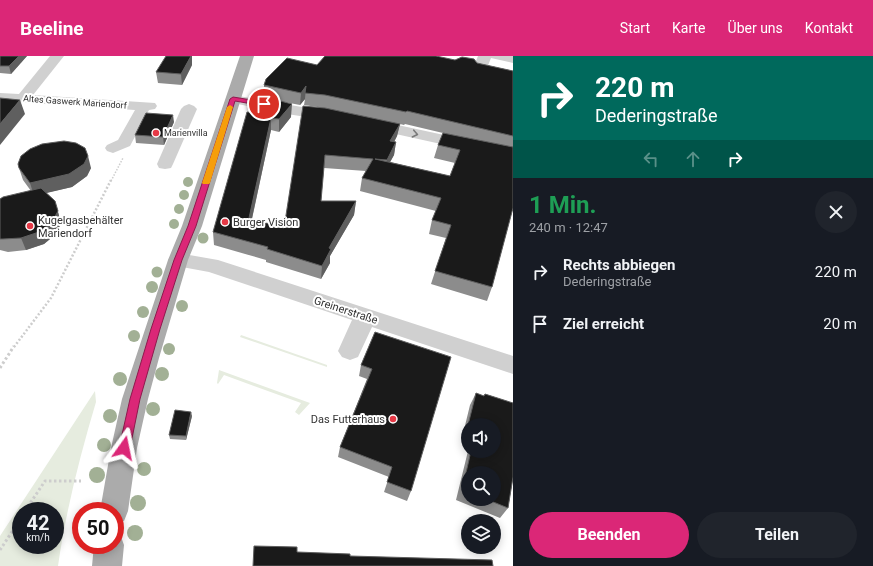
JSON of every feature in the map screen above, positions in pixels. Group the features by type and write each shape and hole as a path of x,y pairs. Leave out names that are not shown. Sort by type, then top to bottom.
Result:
{"main road":[{"path":"115,502 124,448 135,399 178,260 192,226 247,56"},
{"path":"107,566 108,554"}],"street":[{"path":"23,98 57,56"},
{"path":"485,56 479,71 513,78"},
{"path":"496,56 513,59"},
{"name":"Altes Gaswerk Mariendorf","path":"0,97 147,106 119,152"},
{"path":"233,99 249,100 295,111 312,112 513,155"},
{"path":"166,164 189,109"},
{"name":"Greinerstraße","path":"178,260 210,265 513,365"},
{"path":"350,351 365,316"}],"path":[{"path":"0,368 15,345 51,298 119,152"},
{"path":"31,502 44,482 81,481"},
{"path":"0,550 12,532"}],"shaded area":[{"path":"241,335 327,365 327,367 240,337"},
{"path":"219,370 310,403 299,415 295,412 301,403 224,375 218,384"},
{"path":"95,391 96,402 84,443 64,530 64,502 22,502"},
{"path":"12,518 12,554 60,554 58,566 0,566 0,536"}],"building":[{"path":"0,56 19,56 9,66 0,66"},
{"path":"166,56 191,56 181,74 156,72"},
{"path":"325,56 436,56 455,60 462,57 474,59 477,63 513,71 513,136 407,111 325,95 305,93 306,86 301,93 264,85 266,79 287,58 317,65"},
{"path":"261,96 292,104 279,119 271,118 249,218 284,228 303,106 325,108 400,124 390,141 396,142 387,160 375,159 450,176 460,150 438,145 443,133 513,147 513,208 492,287 435,271 451,225 432,220 441,198 362,178 373,159 325,155 321,201 356,201 329,248 331,249 322,266 267,249 268,247 213,232 247,112 256,113"},
{"path":"0,98 20,100 0,124"},
{"path":"146,113 173,115 163,137 135,135"},
{"path":"64,141 76,143 85,148 88,156 84,164 69,174 30,183 19,168 18,164 21,156 30,149 42,144"},
{"name":"Kugelgasbehälter Mariendorf","path":"41,188 55,201 58,211 52,222 39,232 21,238 0,239 0,199"},
{"name":"Das Futterhaus","path":"375,332 451,357 411,491 387,482 392,467 340,447 372,369 361,365"},
{"path":"476,393 484,396 485,394 513,403 513,477 508,508 501,505 501,466 468,466 469,458 501,458 501,418 470,418"},
{"path":"175,410 191,412 186,436 169,435"},
{"path":"254,546 297,547 297,552 350,554 350,556 492,560 493,566 253,566"}],"slow traffic":[{"path":"206,183 230,107"}],"place":[{"name":"Marienvilla","path":"156,133"},
{"name":"Burger Vision","path":"225,222"},
{"name":"Kugelgasbehälter Mariendorf","path":"30,226"},
{"name":"Das Futterhaus","path":"393,419"}],"route":[{"path":"124,448 135,399 156,329 178,260 192,226 233,99 249,100 264,104"}]}
